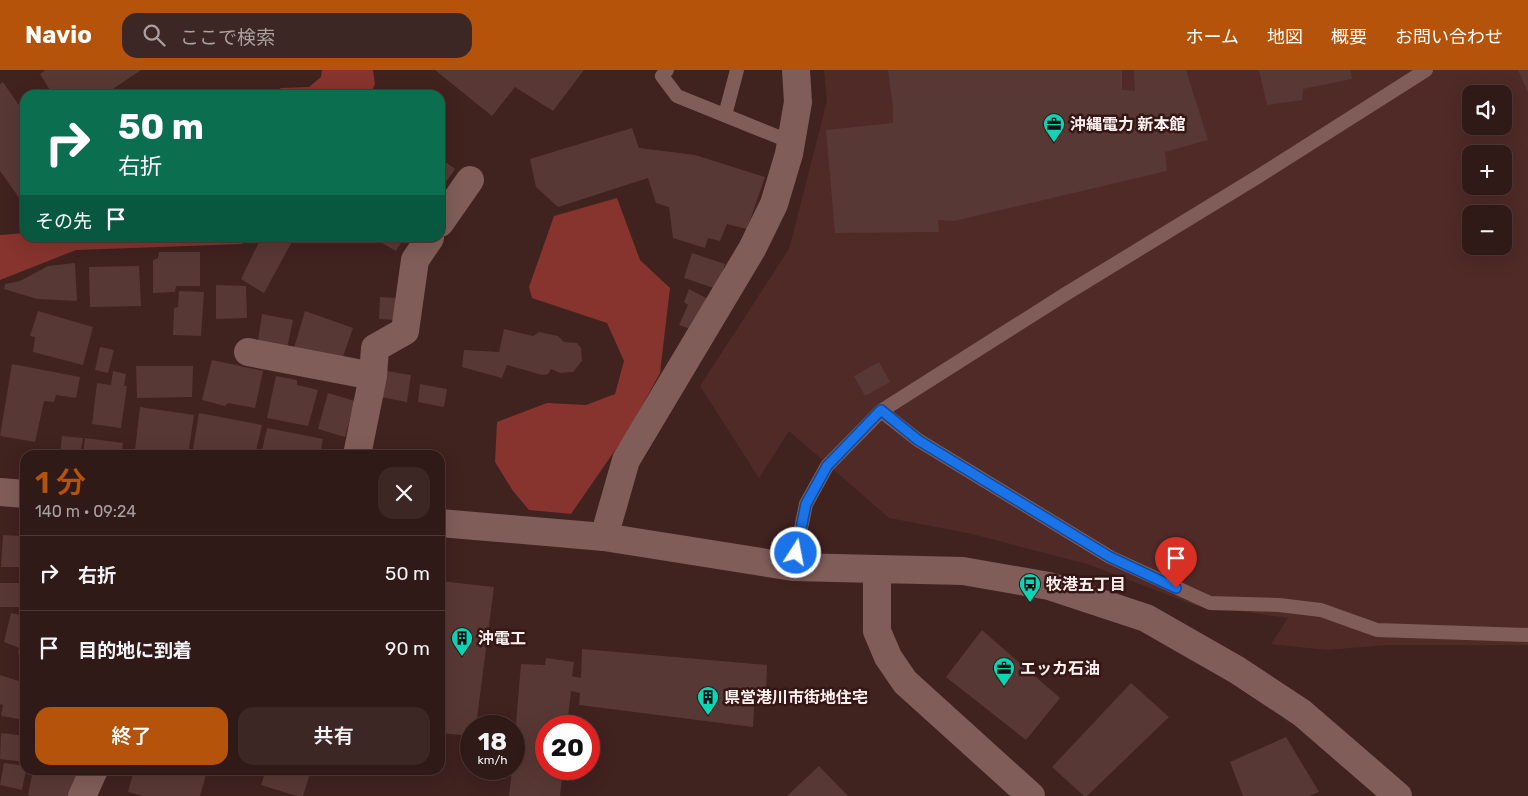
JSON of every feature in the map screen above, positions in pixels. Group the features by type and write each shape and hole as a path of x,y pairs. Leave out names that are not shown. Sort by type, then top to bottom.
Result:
{"street":[{"path":"604,537 626,460 752,249 774,204 789,154 798,102 796,70"},
{"path":"445,216 470,180"},
{"path":"358,450 372,376 375,348 405,331 415,260 427,242"},
{"path":"248,352 372,376"},
{"path":"0,492 20,494"},
{"path":"445,523 604,537 793,567 963,571 1049,586 1146,618 1237,670 1302,714 1398,796"},
{"path":"877,570 877,630 888,657 905,682 1031,796"},
{"path":"82,796 92,775"}],"lane":[{"path":"667,70 662,76 677,96 791,142"},
{"path":"725,115 738,70"},
{"path":"793,567 806,504 827,466 881,410 1259,176 1426,70"},
{"path":"881,410 918,440 1110,557 1210,603 1278,605 1321,610 1377,630 1528,635"}],"shaded area":[{"path":"322,70 373,70 375,84 372,90 278,90 281,88 309,87 321,77"},
{"path":"824,70 1528,70 1528,645 1389,645 1326,650 1271,644 1288,618 1194,605 1090,565 972,534 889,518 789,431 759,478 700,386 789,249 827,101"},
{"path":"617,198 640,260 670,288 660,373 627,433 571,514 529,510 513,491 495,462 497,422 547,403 586,405 615,394 624,361 607,323 532,298 529,287 554,216"},
{"path":"20,233 20,242 244,242 242,244 76,250 0,280 0,235"}],"building":[{"path":"45,70 141,70 111,90 50,90 40,74"},
{"path":"435,70 584,70 553,111 515,87 492,116"},
{"name":"沖縄電力 新本館","path":"888,70 1122,70 1122,90 1135,91 1134,70 1186,70 1208,140 1165,152 1167,171 954,221 938,220 939,232 835,233 826,130 893,123 893,107"},
{"path":"1259,70 1351,70 1352,79 1303,89 1302,100 1267,105"},
{"path":"1518,70 1528,70 1528,92"},
{"path":"3,82 20,107 20,199 0,171 0,84"},
{"path":"632,128 639,148 695,155 765,177 747,229 727,224 720,241 708,238 705,248 673,238 669,207 656,203 648,178 558,207 536,187 530,159"},
{"path":"445,162 455,169 445,183"},
{"path":"259,242 292,242 264,293 241,279"},
{"path":"380,242 402,242 396,251"},
{"path":"159,252 200,252 200,286 176,286 175,292 153,293 153,260 158,258"},
{"path":"692,253 725,264 717,289 684,278"},
{"path":"75,263 77,301 37,299 4,289 5,284 20,281 48,266"},
{"path":"139,266 141,306 90,307 89,267"},
{"path":"216,285 246,286 247,318 216,319"},
{"path":"689,289 708,299 690,329 679,325 688,305 684,302"},
{"path":"179,291 204,292 201,336 173,335 174,308 178,307"},
{"path":"380,297 399,298 397,320 379,319"},
{"path":"38,311 93,327 83,365 33,352 35,337 30,336"},
{"path":"305,311 353,328 340,365 294,348"},
{"path":"262,314 293,320 286,353 257,347"},
{"path":"504,329 533,336 539,332 558,336 564,342 577,343 581,348 582,361 573,372 560,373 551,369 548,374 542,375 507,365 502,378 462,367 464,350 499,352"},
{"path":"100,347 114,350 108,373 95,370"},
{"path":"212,360 263,371 255,408 228,403 225,406 202,400"},
{"path":"879,362 890,382 865,396 854,376"},
{"path":"12,364 80,377 76,398 56,395 54,402 44,401 35,442 0,436"},
{"path":"136,366 193,366 192,397 137,398"},
{"path":"380,370 411,375 407,402 375,396"},
{"path":"113,371 126,374 124,386 127,386 121,428 92,424 97,383 111,385"},
{"path":"276,376 297,380 297,385 318,390 308,426 267,418"},
{"path":"420,384 447,389 444,407 418,402"},
{"path":"328,393 355,401 345,437 318,429"},
{"path":"140,407 194,415 189,450 135,450"},
{"path":"199,413 262,425 256,450 193,450"},
{"path":"267,428 323,439 321,450 262,450"},
{"path":"62,436 83,438 81,450 61,450"},
{"path":"85,438 123,443 122,450 84,450"},
{"path":"3,535 20,536 20,567 1,567"},
{"name":"沖電工","path":"445,582 494,587 477,715 460,715 460,735 445,733"},
{"path":"0,583 20,583 20,607 0,607"},
{"path":"11,613 20,615 20,654 18,654 19,648 4,642"},
{"name":"エッカ石油","path":"982,630 1060,698 1026,740 946,677"},
{"name":"県営港川市街地住宅","path":"582,649 767,665 766,693 755,692 753,727 579,705 580,693 571,691 568,715 535,715 535,780 562,780 560,796 509,796 511,780 525,780 525,715 517,715 521,664 545,665 546,658 574,662 572,676 581,678"},
{"path":"0,675 20,681 20,719 1,716 3,705 0,704"},
{"path":"1131,683 1169,717 1087,796 1084,796 1052,767"},
{"path":"1,733 20,735 20,761 0,759"},
{"path":"1286,737 1319,792 1309,796 1243,796 1230,762"},
{"path":"4,763 20,765 20,775 25,775 22,790 0,785"},
{"path":"819,766 848,796 787,796"},
{"path":"32,775 82,775 75,796 28,795"},
{"path":"133,775 206,775 200,796 143,796 128,792"},
{"path":"264,775 309,775 303,796 297,796 261,785"}],"place":[{"name":"沖縄電力 新本館","path":"1054,143"},
{"name":"牧港五丁目","path":"1030,603"},
{"name":"沖電工","path":"462,657"},
{"name":"エッカ石油","path":"1004,687"},
{"name":"県営港川市街地住宅","path":"708,716"}],"route":[{"path":"796,553 806,504 827,466 881,410 918,440 1110,557 1176,588"}]}
